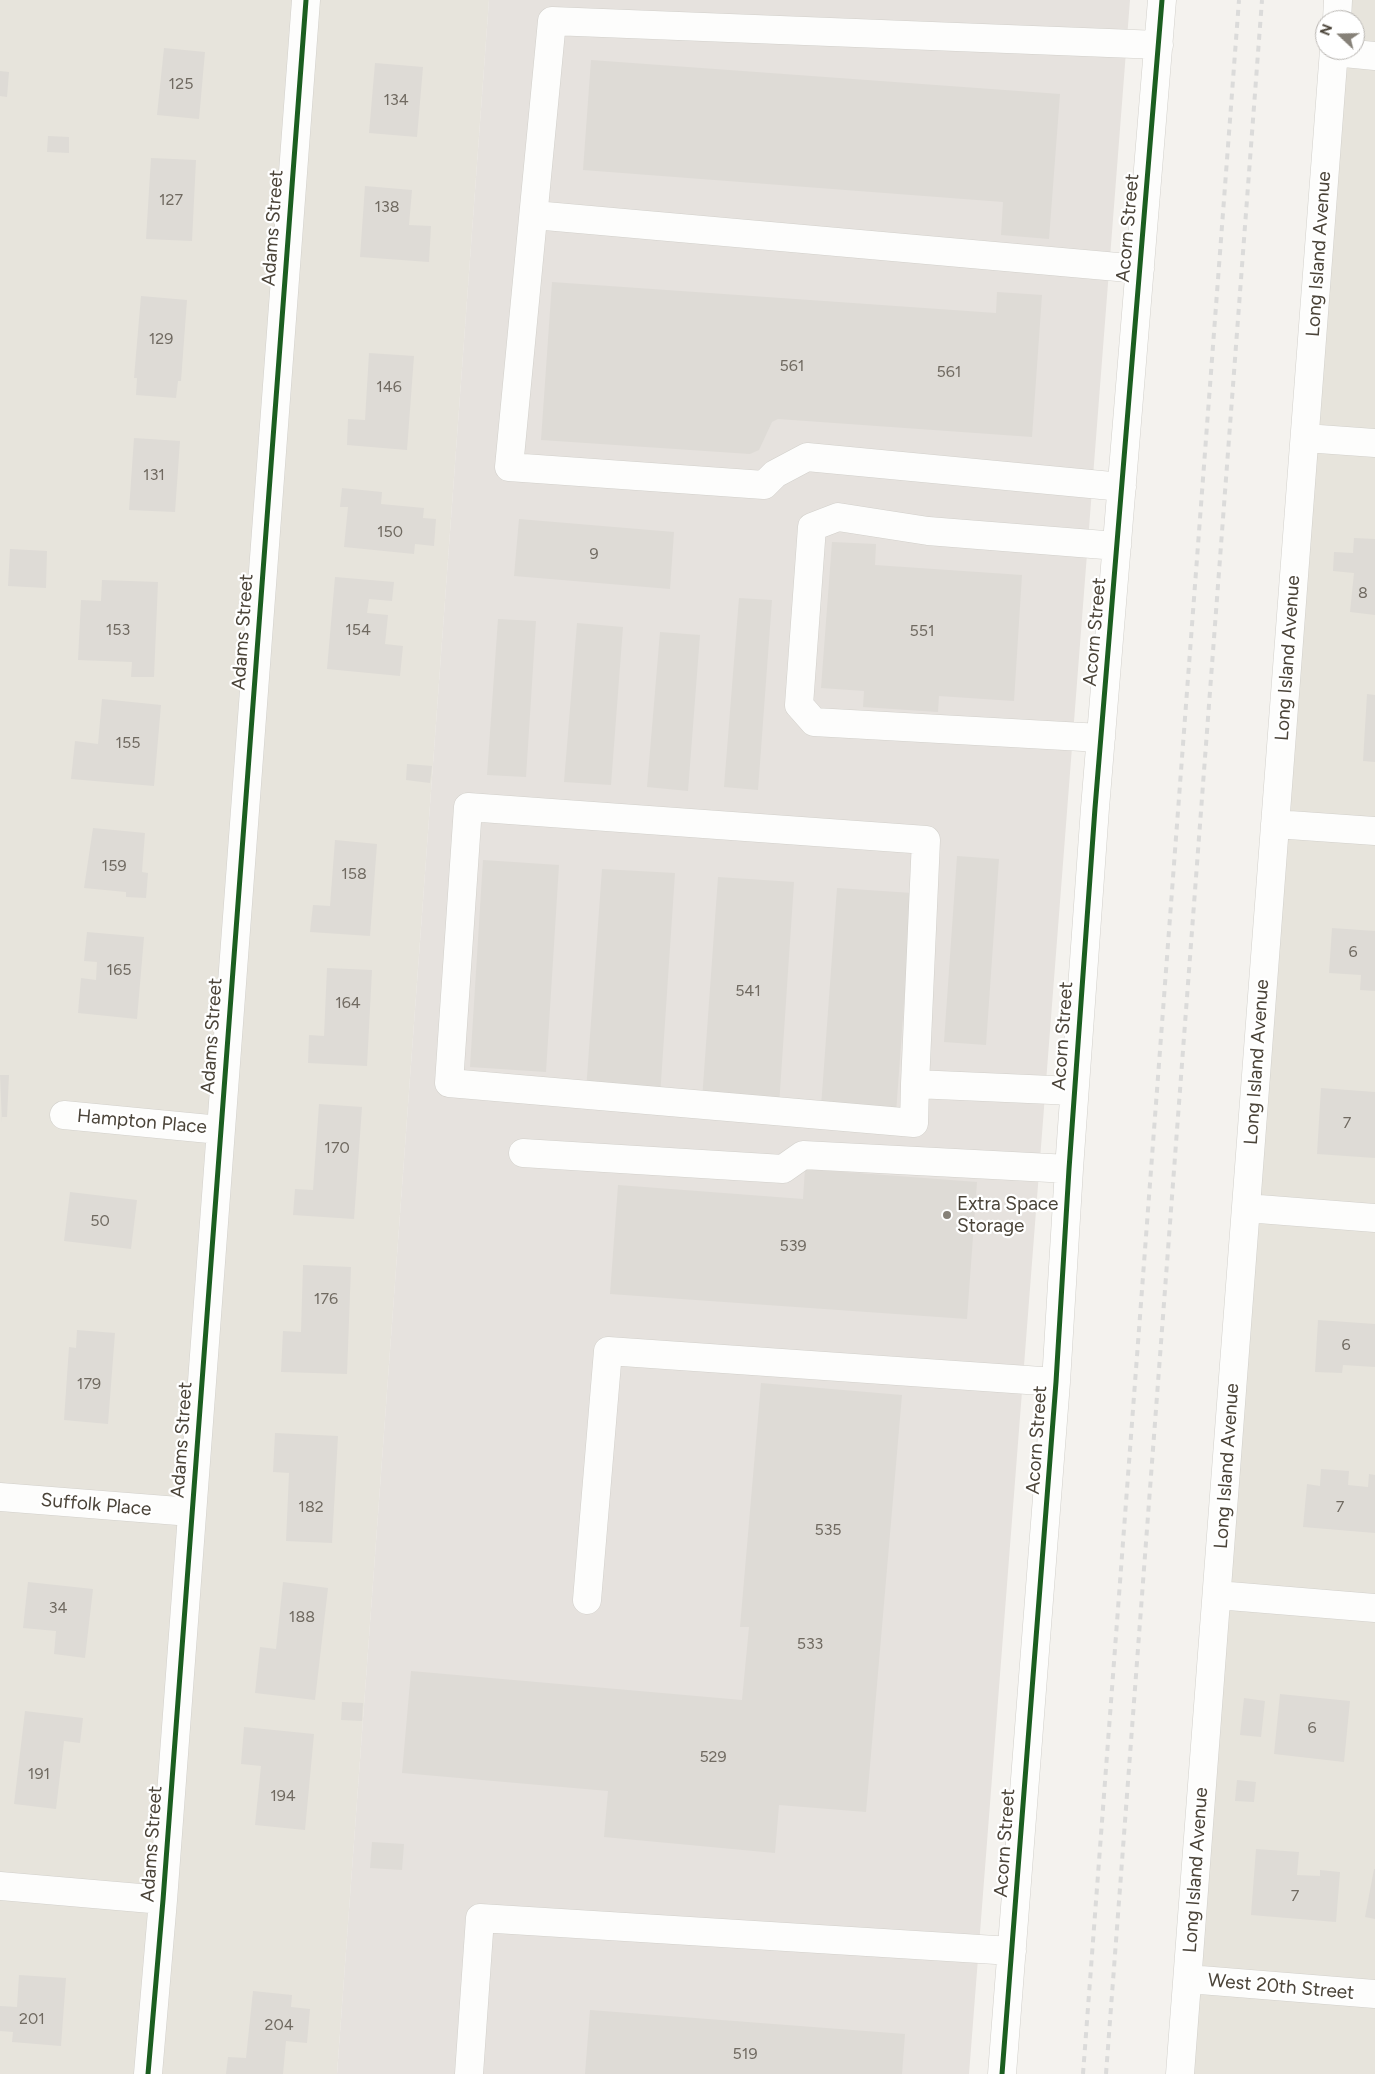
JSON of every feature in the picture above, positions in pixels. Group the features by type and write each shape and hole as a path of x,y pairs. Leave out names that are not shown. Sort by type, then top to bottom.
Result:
{"street":[{"name":"Adams Street","path":"148,2074 163,1900 306,0"},
{"name":"Acorn Street","path":"1002,2074 1056,1382 1068,1169 1100,738 1162,0"},
{"path":"1122,487 808,457 775,474 764,485 509,467 552,20 1159,46"},
{"name":"Long Island Avenue","path":"1180,2074 1333,60"},
{"path":"534,215 1140,269"},
{"path":"1305,438 1375,443"},
{"path":"1100,738 814,722 799,705 812,527 838,517 928,531 1117,546"},
{"path":"468,807 926,840 915,1084 914,1122 448,1083 468,807"},
{"path":"1276,824 1375,831"},
{"path":"915,1084 1074,1091"},
{"name":"Hampton Place","path":"64,1115 220,1130"},
{"path":"523,1153 783,1169 803,1155 1068,1169"},
{"path":"1246,1208 1375,1218"},
{"path":"587,1600 608,1351 1056,1382"},
{"name":"Suffolk Place","path":"0,1497 191,1512"},
{"path":"1217,1595 1375,1608"},
{"path":"0,1886 163,1900"},
{"path":"469,2074 480,1918 1012,1951"},
{"name":"West 20th Street","path":"1188,1979 1375,1994"}],"shaded area":[{"path":"0,0 489,0 337,2074 0,2074"},
{"path":"489,0 1130,0 969,2074 337,2074"},
{"path":"1338,0 1375,0 1375,2074 1180,2074 1333,60 1365,60 1365,10 1338,10"}],"building":[{"path":"164,48 205,52 199,119 157,115"},
{"path":"591,60 1060,94 1049,239 1001,235 1003,202 583,170"},
{"path":"375,63 423,67 417,137 369,133"},
{"path":"0,71 9,72 7,97 0,96"},
{"path":"48,136 69,137 69,153 47,152"},
{"path":"151,158 196,160 192,241 146,239"},
{"path":"365,186 412,190 409,225 431,226 429,262 360,257"},
{"path":"552,282 996,313 997,292 1042,295 1032,437 778,419 772,422 759,450 750,454 541,440"},
{"path":"141,296 187,300 181,381 178,381 176,398 136,395 137,378 134,378"},
{"path":"369,353 414,356 407,450 347,445 348,419 365,420"},
{"path":"134,438 180,441 175,512 129,510"},
{"path":"342,488 382,492 381,504 424,508 423,518 436,519 434,546 415,544 414,554 344,547 348,507 340,507"},
{"path":"519,519 674,532 670,589 514,576"},
{"path":"1354,538 1375,539 1375,615 1350,612 1354,573 1333,571 1334,552 1353,553"},
{"path":"832,542 876,544 875,565 1022,575 1014,701 939,696 938,712 863,707 864,691 821,688"},
{"path":"10,549 47,551 46,588 8,586"},
{"path":"335,577 394,582 392,601 369,599 367,613 388,615 385,644 403,646 400,676 327,669"},
{"path":"102,580 158,582 154,677 131,677 132,662 78,660 81,600 101,601"},
{"path":"739,598 772,600 758,790 724,787"},
{"path":"498,619 536,621 526,777 487,775"},
{"path":"577,623 623,627 611,785 564,782"},
{"path":"660,632 700,635 688,791 647,787"},
{"path":"1367,694 1375,695 1375,762 1363,761"},
{"path":"102,699 161,705 154,786 71,779 75,741 98,744"},
{"path":"407,764 432,766 430,783 406,780"},
{"path":"93,828 145,833 142,872 148,873 146,898 126,897 126,892 84,888"},
{"path":"335,840 377,844 370,936 310,932 313,905 330,906"},
{"path":"957,856 999,859 986,1045 944,1042"},
{"path":"483,860 559,865 546,1072 470,1067"},
{"path":"602,869 675,873 660,1097 586,1091"},
{"path":"718,877 794,882 779,1106 702,1100"},
{"path":"837,888 912,893 896,1113 821,1107"},
{"path":"1332,928 1375,931 1375,991 1360,990 1361,975 1329,973"},
{"path":"87,932 144,937 137,1019 78,1013 81,978 96,980 97,962 84,961"},
{"path":"327,968 372,970 367,1066 308,1063 309,1035 324,1036"},
{"path":"0,1075 9,1075 7,1117 2,1117 2,1123"},
{"path":"1321,1088 1375,1092 1375,1158 1317,1154"},
{"path":"319,1104 362,1107 354,1219 293,1215 295,1189 313,1190"},
{"path":"805,1169 977,1182 967,1319 610,1294 618,1185 803,1199"},
{"path":"70,1192 137,1200 131,1249 64,1241"},
{"path":"303,1265 351,1267 347,1374 281,1372 283,1331 301,1332"},
{"path":"1318,1320 1375,1324 1375,1367 1343,1365 1342,1373 1315,1372"},
{"path":"77,1330 115,1333 108,1424 64,1420 69,1347 76,1348"},
{"path":"761,1383 902,1395 866,1812 779,1805 775,1853 604,1837 608,1791 402,1773 411,1671 742,1700 749,1627 740,1627"},
{"path":"275,1433 338,1436 332,1543 286,1541 289,1473 273,1472"},
{"path":"1321,1469 1349,1471 1348,1485 1368,1487 1369,1474 1375,1475 1375,1533 1303,1527 1307,1484 1320,1486"},
{"path":"28,1582 93,1589 85,1658 54,1654 56,1631 23,1628"},
{"path":"283,1582 328,1588 315,1700 255,1693 260,1647 276,1649"},
{"path":"1280,1694 1350,1701 1344,1762 1274,1754"},
{"path":"1244,1698 1265,1701 1261,1737 1240,1735"},
{"path":"342,1702 363,1703 362,1721 341,1720"},
{"path":"25,1711 83,1718 80,1743 64,1741 56,1809 14,1804"},
{"path":"244,1727 314,1734 305,1830 255,1825 261,1766 241,1764"},
{"path":"1237,1780 1256,1782 1254,1802 1235,1801"},
{"path":"372,1842 404,1844 402,1870 370,1868"},
{"path":"1256,1849 1299,1852 1297,1875 1320,1876 1320,1870 1340,1872 1336,1922 1251,1915"},
{"path":"1375,1869 1375,1919 1365,1917"},
{"path":"19,1975 66,1978 61,2046 12,2042 13,2032 0,2031 0,2006 17,2007"},
{"path":"253,1991 292,1995 291,2007 310,2009 307,2043 286,2041 283,2074 226,2074 228,2057 246,2058"},
{"path":"590,2010 905,2034 902,2074 585,2074"}],"railway":[{"path":"1083,2074 1239,0"},
{"path":"1106,2074 1262,0"}],"cycle path":[{"path":"148,2074 163,1900 306,0"},
{"path":"1002,2074 1056,1382 1095,808 1162,0"}],"place":[{"name":"Extra Space Storage","path":"947,1215"}]}
